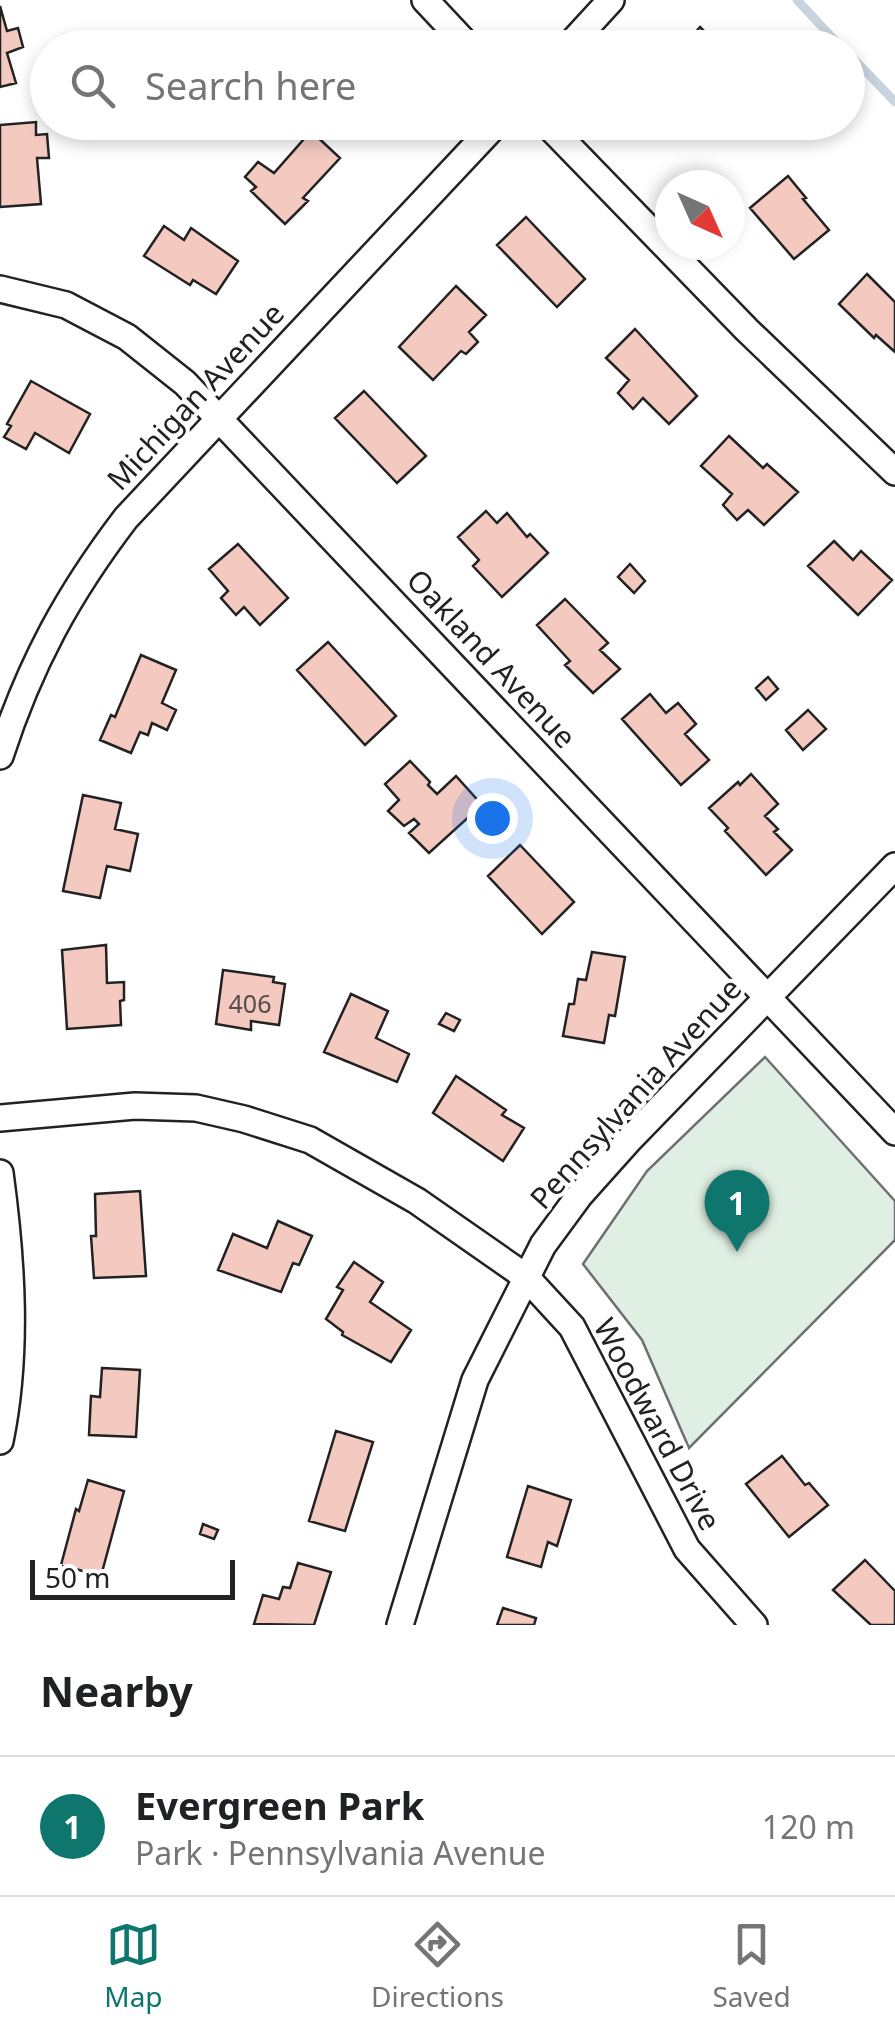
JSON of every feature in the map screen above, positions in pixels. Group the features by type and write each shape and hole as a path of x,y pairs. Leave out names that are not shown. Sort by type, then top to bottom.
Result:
{"street":[{"path":"425,0 453,30"},
{"path":"584,30 611,0"},
{"name":"Michigan Avenue","path":"0,756 19,698 83,574 126,518 481,140"},
{"path":"562,140 747,330 895,472"},
{"name":"Oakland Avenue","path":"0,289 66,305 128,337 186,383 895,1132"},
{"name":"Pennsylvania Avenue","path":"400,1625 475,1380 543,1246 579,1196 895,866"},
{"name":"Woodward Drive","path":"0,1118 136,1106 196,1108 244,1118 310,1140 416,1200 526,1277 572,1328 687,1549 754,1625"},
{"path":"0,1173 11,1278 10,1359 0,1440"}],"green space":[{"path":"765,1057 895,1201 895,1240 689,1448 642,1340 583,1264 647,1171"}],"building":[{"path":"0,6 7,31 18,28 23,47 7,53 16,83 0,87"},
{"path":"30,122 30,140 48,140 49,158 37,158 41,204 0,207 0,125"},
{"path":"303,140 321,140 340,158 285,224 251,191 256,187 245,177 258,162 274,173"},
{"path":"788,176 829,230 794,259 750,208"},
{"path":"526,217 585,279 557,307 497,245"},
{"path":"164,226 184,240 191,228 238,261 216,294 193,280 190,285 144,256"},
{"path":"867,274 895,302 895,352 876,335 874,338 839,304"},
{"path":"456,286 486,315 469,332 478,342 466,354 461,351 433,380 399,347"},
{"path":"635,329 697,396 669,424 643,398 633,409 618,393 629,380 606,358"},
{"path":"31,381 90,414 69,453 35,433 26,449 4,437"},
{"path":"364,391 426,456 397,483 335,418"},
{"path":"729,436 763,468 767,464 798,492 764,525 748,510 737,520 723,505 732,494 701,466"},
{"path":"486,511 497,523 507,513 527,537 530,534 548,553 502,597 473,566 479,560 458,537"},
{"path":"834,541 853,560 861,551 892,580 858,615 808,566"},
{"path":"238,544 288,598 260,625 244,607 236,615 221,598 228,591 209,569"},
{"path":"630,564 645,581 634,593 618,577"},
{"path":"565,599 608,643 600,650 620,669 593,693 565,665 570,661 537,625"},
{"path":"328,642 396,716 365,745 297,670"},
{"path":"141,655 176,670 162,703 176,710 167,730 152,723 148,735 140,732 131,753 100,740 111,715 115,717"},
{"path":"768,677 778,689 766,700 756,688"},
{"path":"650,694 666,713 678,703 696,724 685,734 709,760 681,785 622,719"},
{"path":"808,710 826,729 803,750 786,730"},
{"path":"410,761 437,794 456,776 482,805 429,853 409,833 419,824 414,819 404,826 388,811 399,800 385,784"},
{"path":"751,774 778,804 765,816 792,850 766,875 709,808"},
{"path":"83,795 121,803 115,829 138,834 130,871 107,866 100,898 63,891"},
{"path":"520,845 574,902 542,934 488,876"},
{"path":"106,945 107,983 124,982 121,1025 67,1029 62,950"},
{"path":"592,952 625,957 615,1016 609,1015 604,1043 563,1036 569,1004 574,1004 578,979 586,980"},
{"path":"223,970 274,977 273,982 285,984 279,1025 251,1021 251,1030 216,1024"},
{"path":"351,994 388,1011 376,1038 409,1054 397,1082 324,1052"},
{"path":"446,1013 460,1020 454,1031 439,1024"},
{"path":"456,1076 506,1110 502,1115 524,1128 503,1161 433,1113"},
{"path":"140,1191 146,1276 94,1278 91,1236 96,1236 95,1194"},
{"path":"278,1221 312,1236 299,1265 293,1263 281,1292 218,1270 233,1234 267,1248"},
{"path":"354,1262 383,1282 370,1302 411,1330 391,1362 342,1335 326,1319 343,1290 337,1287"},
{"path":"102,1368 140,1370 136,1437 89,1435 91,1396 100,1397"},
{"path":"336,1431 373,1442 345,1531 309,1521"},
{"path":"782,1456 805,1485 809,1483 828,1505 789,1537 746,1484"},
{"path":"88,1480 124,1491 101,1576 61,1565"},
{"path":"528,1486 571,1500 557,1546 548,1542 541,1567 507,1557"},
{"path":"203,1524 218,1530 214,1539 200,1534"},
{"path":"865,1560 895,1591 895,1625 871,1625 833,1590"},
{"path":"298,1563 331,1572 314,1625 254,1624 263,1595 279,1599 283,1587 290,1588"},
{"path":"503,1608 536,1618 534,1625 497,1625"}],"waterway":[{"path":"797,0 825,30"},
{"path":"865,71 895,102"}],"place":[{"name":"Evergreen Park","path":"737,1252"}]}
